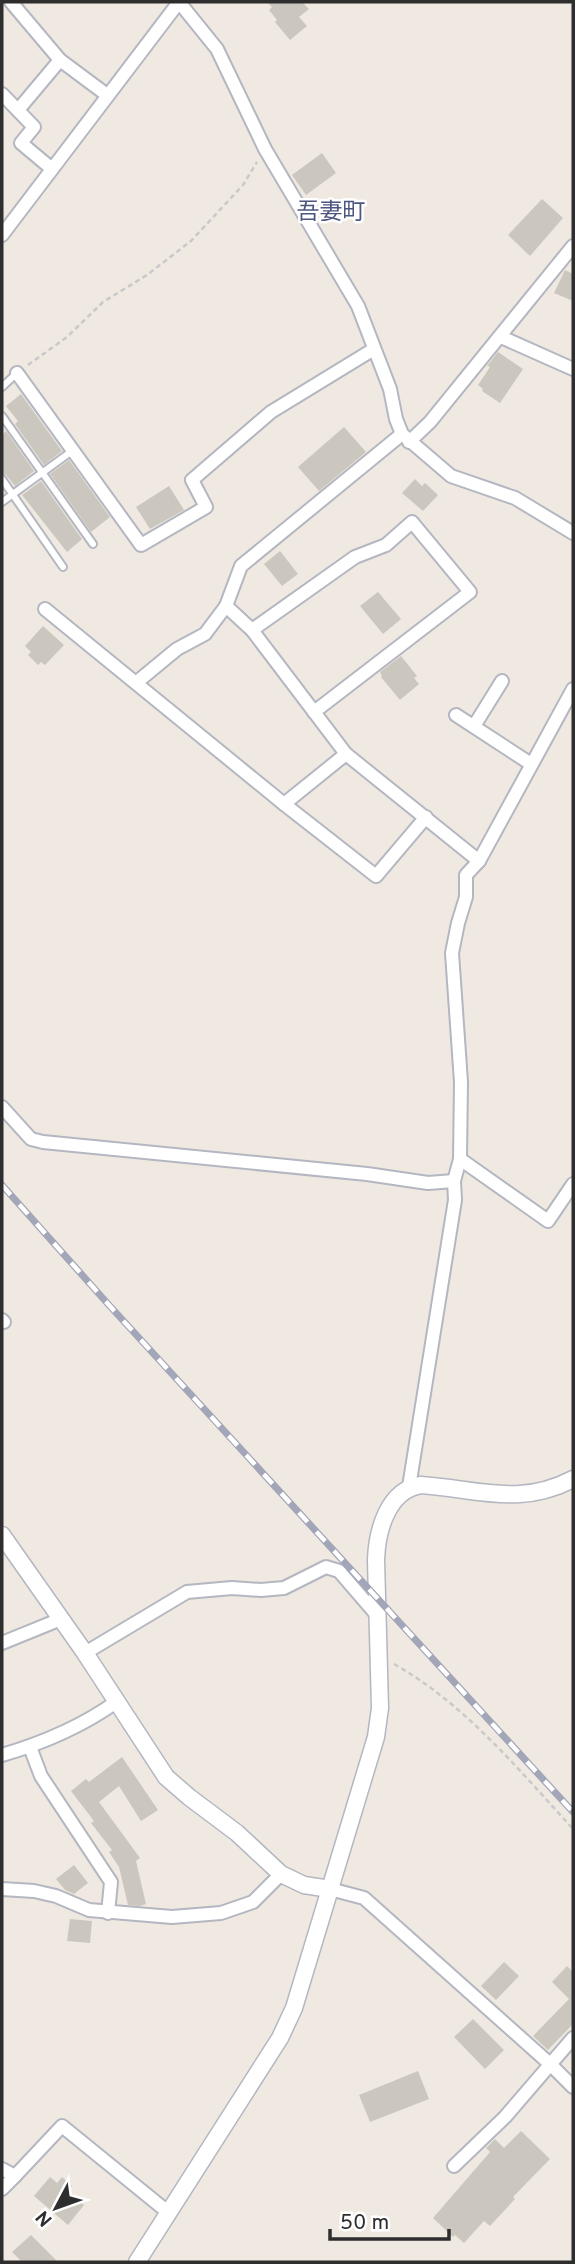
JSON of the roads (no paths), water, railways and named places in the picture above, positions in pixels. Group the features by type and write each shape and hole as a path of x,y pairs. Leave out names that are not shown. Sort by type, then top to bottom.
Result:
{"street":[{"path":"11,2 60,60 107,95"},
{"path":"2,235 179,2 217,49 265,149 358,306 390,389 396,419 406,438 452,476 514,498 573,533"},
{"path":"18,110 60,60"},
{"path":"2,94 34,127 21,143 52,169"},
{"path":"137,682 177,649 205,634 226,606 241,566 430,422 573,249"},
{"path":"501,337 573,369"},
{"path":"17,373 141,545 206,507 192,480 271,412 374,349"},
{"path":"252,630 355,557 386,545 412,522 470,592 314,712"},
{"path":"226,606 252,630 346,754 479,861"},
{"path":"45,609 376,876 426,817"},
{"path":"474,726 502,681"},
{"path":"409,1487 455,1200 454,1181 460,1159 461,1082 452,953 457,923 466,897 466,875 479,861 573,689"},
{"path":"456,715 531,764"},
{"path":"284,804 346,754"},
{"path":"2,1107 32,1139 43,1142 367,1174 428,1183 454,1181"},
{"path":"460,1159 548,1221 573,1184"},
{"path":"137,2262 281,2038 303,1984 376,1737 380,1708 376,1614 377,1540 383,1520 397,1497 409,1487 421,1485 513,1495 551,1490 573,1479"},
{"path":"2,1535 85,1653 166,1777 237,1833 281,1874 304,1885 364,1898 550,2064 573,2088"},
{"path":"85,1653 187,1592 232,1588 284,1588 326,1567 339,1571 376,1614"},
{"path":"2,1643 61,1619"},
{"path":"2,1755 30,1747 87,1722 116,1702"},
{"path":"30,1747 41,1776 111,1882 108,1913"},
{"path":"2,1889 34,1891 56,1896 89,1910 172,1917 220,1913 253,1902 281,1874"},
{"path":"454,2166 505,2117 573,2038"},
{"path":"2,2189 62,2126 169,2213"},
{"path":"2,2169 15,2176"}],"lane":[{"path":"2,387 17,373"},
{"path":"2,416 93,544"},
{"path":"2,502 72,451"},
{"path":"2,479 63,567"}],"railway":[{"path":"2,1185 573,1812"}],"district":[{"name":"吾妻町","path":"331,211"}]}
